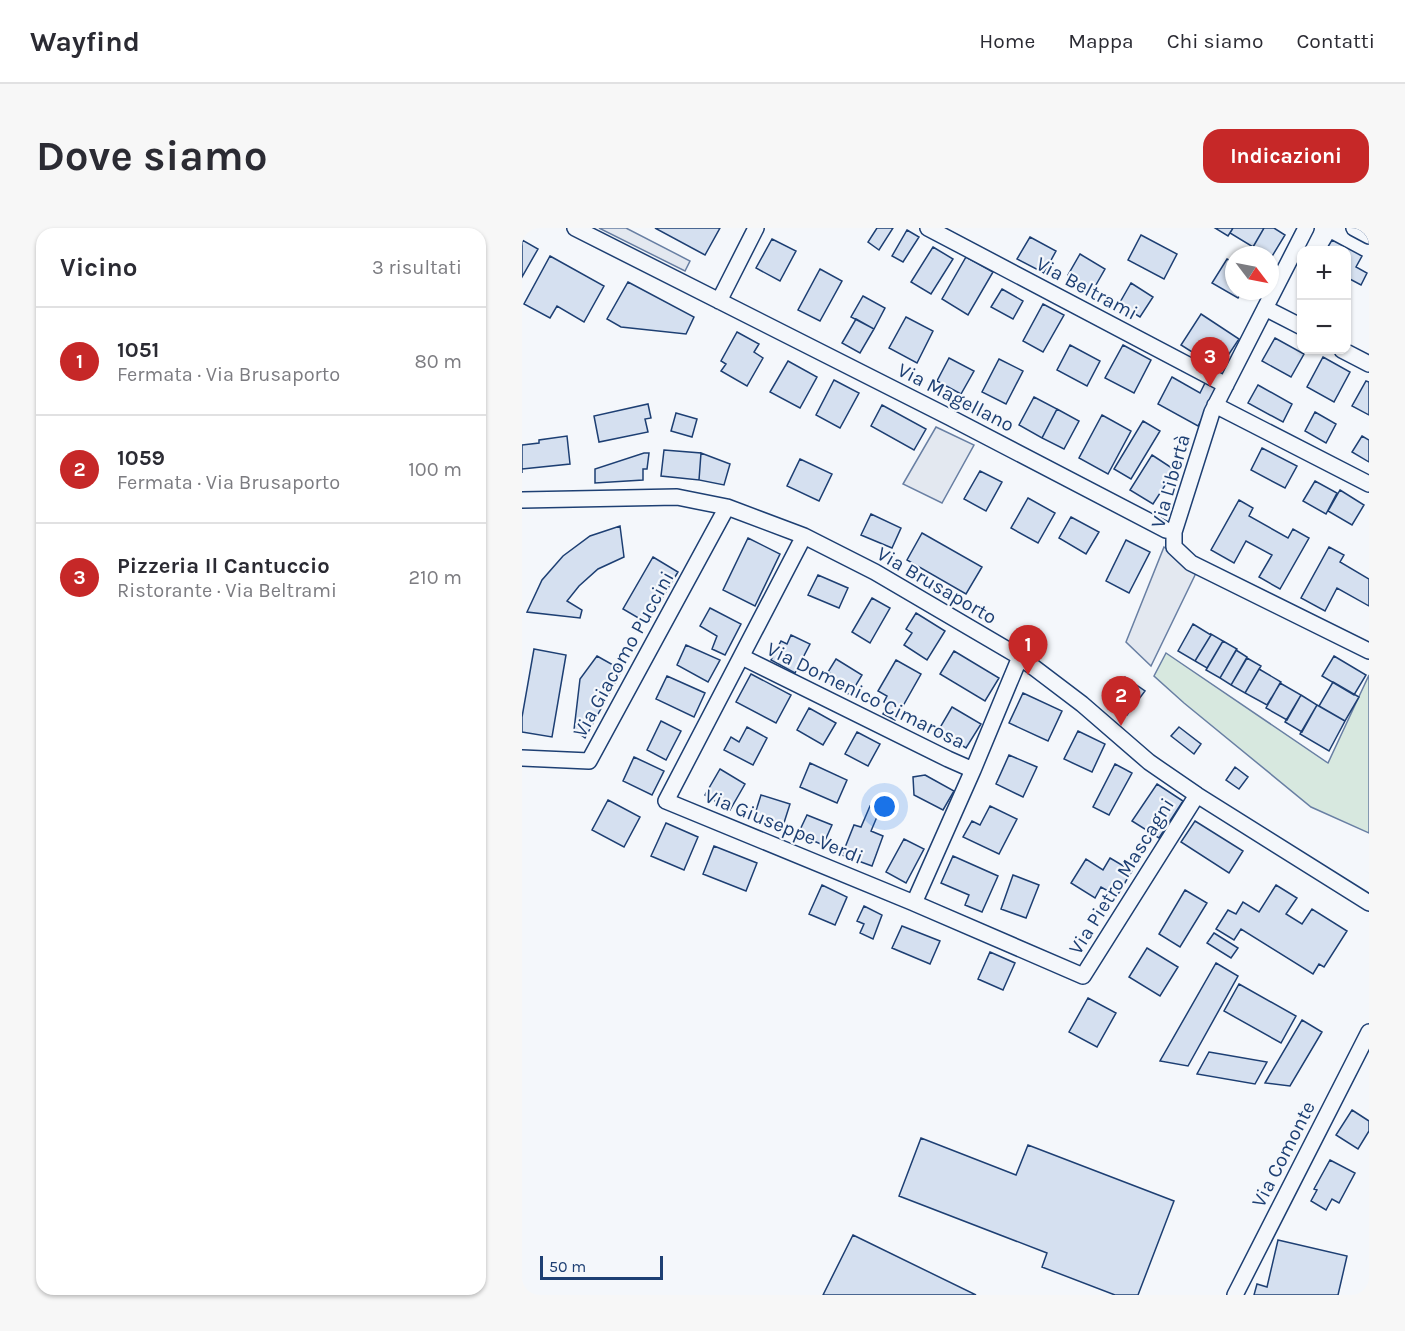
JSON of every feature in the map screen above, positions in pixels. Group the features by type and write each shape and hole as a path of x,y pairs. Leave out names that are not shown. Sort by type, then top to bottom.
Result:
{"street":[{"name":"Via Magellano","path":"575,228 949,417 1166,530 1174,532"},
{"path":"719,301 756,228"},
{"name":"Via Beltrami","path":"928,228 1226,385"},
{"name":"Via Libertà","path":"1306,228 1212,412 1174,532 1174,548 1191,563 1369,651"},
{"path":"1354,228 1369,236"},
{"path":"1265,308 1297,324"},
{"path":"1350,354 1369,364"},
{"path":"1215,405 1369,484"},
{"name":"Via Brusaporto","path":"522,500 677,497 727,507 804,536 875,572 1020,657 1082,704 1149,762 1197,795 1369,903"},
{"name":"Via Giacomo Puccini","path":"522,758 589,761 727,507"},
{"name":"Via Giuseppe Verdi","path":"804,536 666,801 914,903"},
{"name":"Via Domenico Cimarosa","path":"742,657 973,770"},
{"path":"914,903 1020,657"},
{"name":"Via Pietro Mascagni","path":"914,903 1083,976 1197,795"},
{"name":"Via Comonte","path":"1235,1295 1369,1032"}],"shaded area":[{"path":"599,228 626,228 690,261 685,271"},
{"path":"936,427 974,445 942,503 903,484"},
{"path":"1164,547 1197,571 1151,666 1126,642"},
{"path":"1166,653 1328,763 1369,675 1369,833 1311,807 1184,703 1154,676"}],"building":[{"path":"655,228 720,228 705,255"},
{"path":"877,228 893,228 879,250 868,242"},
{"path":"1215,228 1233,228 1228,236"},
{"path":"1233,228 1264,228 1254,246 1230,233"},
{"path":"1264,228 1274,228 1285,235 1278,246 1254,246"},
{"path":"907,230 919,237 903,262 892,256"},
{"path":"1141,235 1177,254 1164,279 1128,260"},
{"path":"1030,237 1056,251 1044,273 1017,259"},
{"path":"772,239 796,251 780,281 756,268"},
{"path":"522,240 538,249 522,277"},
{"path":"1332,240 1343,246 1328,246"},
{"path":"933,247 953,259 931,294 911,282"},
{"path":"1351,250 1362,256 1356,267 1367,273 1361,285 1351,280"},
{"path":"1080,254 1105,269 1093,290 1068,275"},
{"path":"550,256 604,286 584,322 557,306 550,318 524,304"},
{"path":"966,257 993,272 968,315 942,299"},
{"path":"1225,262 1225,290 1212,283"},
{"path":"820,269 842,281 820,321 798,310"},
{"path":"628,282 694,317 686,334 621,327 607,319"},
{"path":"1131,283 1153,297 1140,317 1119,304"},
{"path":"1002,289 1023,301 1013,319 991,307"},
{"path":"863,296 885,308 874,329 851,317"},
{"path":"1043,304 1064,315 1043,352 1023,341"},
{"path":"1201,314 1239,339 1219,369 1181,345"},
{"path":"906,317 933,331 917,363 889,348"},
{"path":"856,319 874,329 860,353 842,343"},
{"path":"737,332 759,344 754,352 763,358 747,386 721,371 726,364 721,361"},
{"path":"1275,338 1297,350 1297,354 1304,354 1291,377 1262,361"},
{"path":"1070,345 1100,361 1087,386 1057,370"},
{"path":"1123,345 1151,360 1134,393 1105,378"},
{"path":"1323,357 1350,372 1334,402 1307,387"},
{"path":"949,358 974,371 961,394 937,381"},
{"path":"999,359 1023,371 1006,404 982,392"},
{"path":"788,361 817,377 800,408 770,392"},
{"path":"1172,377 1200,393 1206,381 1218,388 1198,426 1158,404"},
{"path":"834,380 859,393 840,428 816,415"},
{"path":"1366,381 1369,382 1369,415 1352,406"},
{"path":"1258,385 1292,404 1283,422 1248,403"},
{"path":"1034,397 1057,409 1042,438 1019,425"},
{"path":"648,404 651,418 645,419 648,432 599,442 594,416"},
{"path":"882,405 926,429 914,450 871,426"},
{"path":"1057,409 1079,421 1064,449 1042,438"},
{"path":"1315,412 1336,424 1326,443 1305,431"},
{"path":"676,413 697,419 692,437 671,431"},
{"path":"1102,415 1131,431 1108,474 1079,458"},
{"path":"1143,421 1160,431 1131,479 1114,469"},
{"path":"567,436 570,464 522,469 522,445"},
{"path":"1362,436 1369,440 1369,462 1352,452"},
{"path":"1262,448 1297,466 1285,488 1251,470"},
{"path":"664,450 701,453 699,480 661,476"},
{"path":"649,453 647,469 643,469 643,480 595,483 595,469"},
{"path":"701,453 730,464 724,485 699,480"},
{"path":"1152,455 1175,470 1153,504 1130,490"},
{"path":"800,459 832,474 819,501 787,486"},
{"path":"980,471 1002,482 986,511 964,499"},
{"path":"1315,481 1337,493 1326,514 1303,501"},
{"path":"1340,490 1364,505 1352,525 1328,511"},
{"path":"1028,498 1055,513 1038,543 1011,528"},
{"path":"1239,500 1253,508 1249,516 1288,538 1293,529 1309,538 1280,589 1259,577 1272,555 1246,541 1234,563 1211,550"},
{"path":"871,514 901,528 892,548 861,535"},
{"path":"1071,517 1099,532 1086,554 1059,538"},
{"path":"620,526 624,557 598,569 579,586 567,601 582,610 580,618 527,612 542,580 563,556 590,536"},
{"path":"922,533 982,567 966,594 907,560"},
{"path":"748,538 780,554 755,606 723,590"},
{"path":"1126,540 1150,552 1129,593 1106,581"},
{"path":"1329,547 1344,555 1340,562 1369,579 1369,606 1337,588 1325,611 1301,598"},
{"path":"653,557 678,572 647,623 623,609"},
{"path":"818,575 848,588 839,608 808,595"},
{"path":"872,598 890,608 870,643 852,632"},
{"path":"710,608 741,624 725,655 712,649 717,636 700,626"},
{"path":"916,613 945,631 927,660 904,645 912,633 906,629"},
{"path":"1193,624 1211,635 1195,661 1178,651"},
{"path":"791,635 810,644 795,673 771,660 781,641 787,644"},
{"path":"1211,635 1223,641 1207,668 1195,661"},
{"path":"1223,641 1237,649 1220,678 1206,670"},
{"path":"686,645 720,660 708,682 677,665"},
{"path":"534,649 566,655 552,737 522,732 522,717"},
{"path":"1236,650 1247,657 1231,685 1220,678"},
{"path":"954,651 999,678 985,701 940,674"},
{"path":"597,656 622,670 585,738 574,730 580,679"},
{"path":"1334,656 1366,675 1354,695 1322,676"},
{"path":"1247,658 1261,666 1245,693 1231,685"},
{"path":"836,659 862,675 850,695 830,683 834,676 828,672"},
{"path":"896,660 921,674 895,720 883,714 888,704 884,702 887,696 878,691"},
{"path":"1259,669 1281,682 1267,705 1245,693"},
{"path":"751,674 791,695 776,723 736,702"},
{"path":"667,676 705,693 694,717 656,699"},
{"path":"1125,677 1145,691 1127,715 1108,701"},
{"path":"1333,682 1359,697 1345,721 1319,706"},
{"path":"1280,683 1301,695 1287,720 1266,708"},
{"path":"1023,693 1062,711 1048,741 1009,723"},
{"path":"1301,695 1317,705 1302,732 1285,722"},
{"path":"1317,705 1345,721 1329,751 1300,734"},
{"path":"952,707 981,724 966,748 938,731"},
{"path":"809,708 836,723 823,745 797,730"},
{"path":"661,721 681,731 666,760 647,750"},
{"path":"747,727 767,738 753,765 724,750 731,737 739,742"},
{"path":"1179,727 1201,744 1194,754 1171,736"},
{"path":"1078,731 1105,744 1092,772 1064,759"},
{"path":"857,732 880,744 868,766 845,754"},
{"path":"1009,755 1037,767 1023,797 996,784"},
{"path":"634,757 664,771 652,795 623,781"},
{"path":"810,763 847,780 837,803 800,787"},
{"path":"1115,764 1132,773 1109,815 1093,807"},
{"path":"1235,767 1248,777 1239,789 1226,780"},
{"path":"720,769 745,784 730,810 705,795"},
{"path":"925,775 954,791 943,810 914,795 913,777"},
{"path":"1157,784 1183,801 1159,838 1132,821"},
{"path":"761,795 790,804 782,829 753,820"},
{"path":"608,800 640,817 624,847 592,830"},
{"path":"870,806 879,812 871,831 883,836 872,866 842,855 854,825 861,827"},
{"path":"990,806 1017,819 999,854 963,837 972,821 980,825"},
{"path":"807,815 832,825 823,845 798,834"},
{"path":"1195,821 1243,851 1229,873 1181,842"},
{"path":"666,823 698,837 684,870 651,856"},
{"path":"904,839 924,849 906,883 886,872"},
{"path":"714,846 757,863 746,891 703,874"},
{"path":"953,856 998,876 982,912 965,905 969,895 941,883"},
{"path":"1110,858 1132,871 1117,896 1101,887 1095,898 1071,883 1086,859 1103,870"},
{"path":"1013,875 1039,885 1026,918 1001,909"},
{"path":"822,885 847,897 835,925 809,914"},
{"path":"1276,885 1297,898 1286,914 1302,924 1312,909 1347,931 1324,967 1319,964 1313,974 1241,929 1234,940 1216,929 1228,910 1236,914 1243,902 1259,912"},
{"path":"1185,890 1207,903 1180,947 1159,934"},
{"path":"864,906 882,915 873,939 860,933 864,924 857,921"},
{"path":"902,926 940,941 930,964 892,948"},
{"path":"1214,933 1238,948 1231,958 1207,943"},
{"path":"1147,948 1178,967 1160,996 1129,977"},
{"path":"990,952 1015,963 1003,990 978,979"},
{"path":"1216,963 1238,976 1188,1066 1160,1061"},
{"path":"1239,984 1296,1016 1281,1043 1224,1011"},
{"path":"1088,998 1116,1013 1097,1047 1069,1032"},
{"path":"1302,1020 1322,1032 1290,1086 1265,1083"},
{"path":"1209,1052 1267,1062 1255,1084 1197,1074"},
{"path":"1352,1110 1369,1121 1369,1131 1358,1149 1336,1135"},
{"path":"921,1138 1016,1175 1028,1145 1174,1201 1138,1295 1115,1295 1042,1267 1047,1253 899,1196"},
{"path":"1330,1160 1355,1173 1339,1203 1332,1199 1326,1210 1311,1201 1317,1190 1314,1189"},
{"path":"853,1235 976,1295 823,1295"},
{"path":"1278,1240 1347,1256 1338,1295 1254,1295 1257,1284 1267,1287"}],"place":[{"name":"Pizzeria Il Cantuccio","path":"1210,387"},
{"name":"1051","path":"1028,675"},
{"name":"1059","path":"1121,726"}]}
